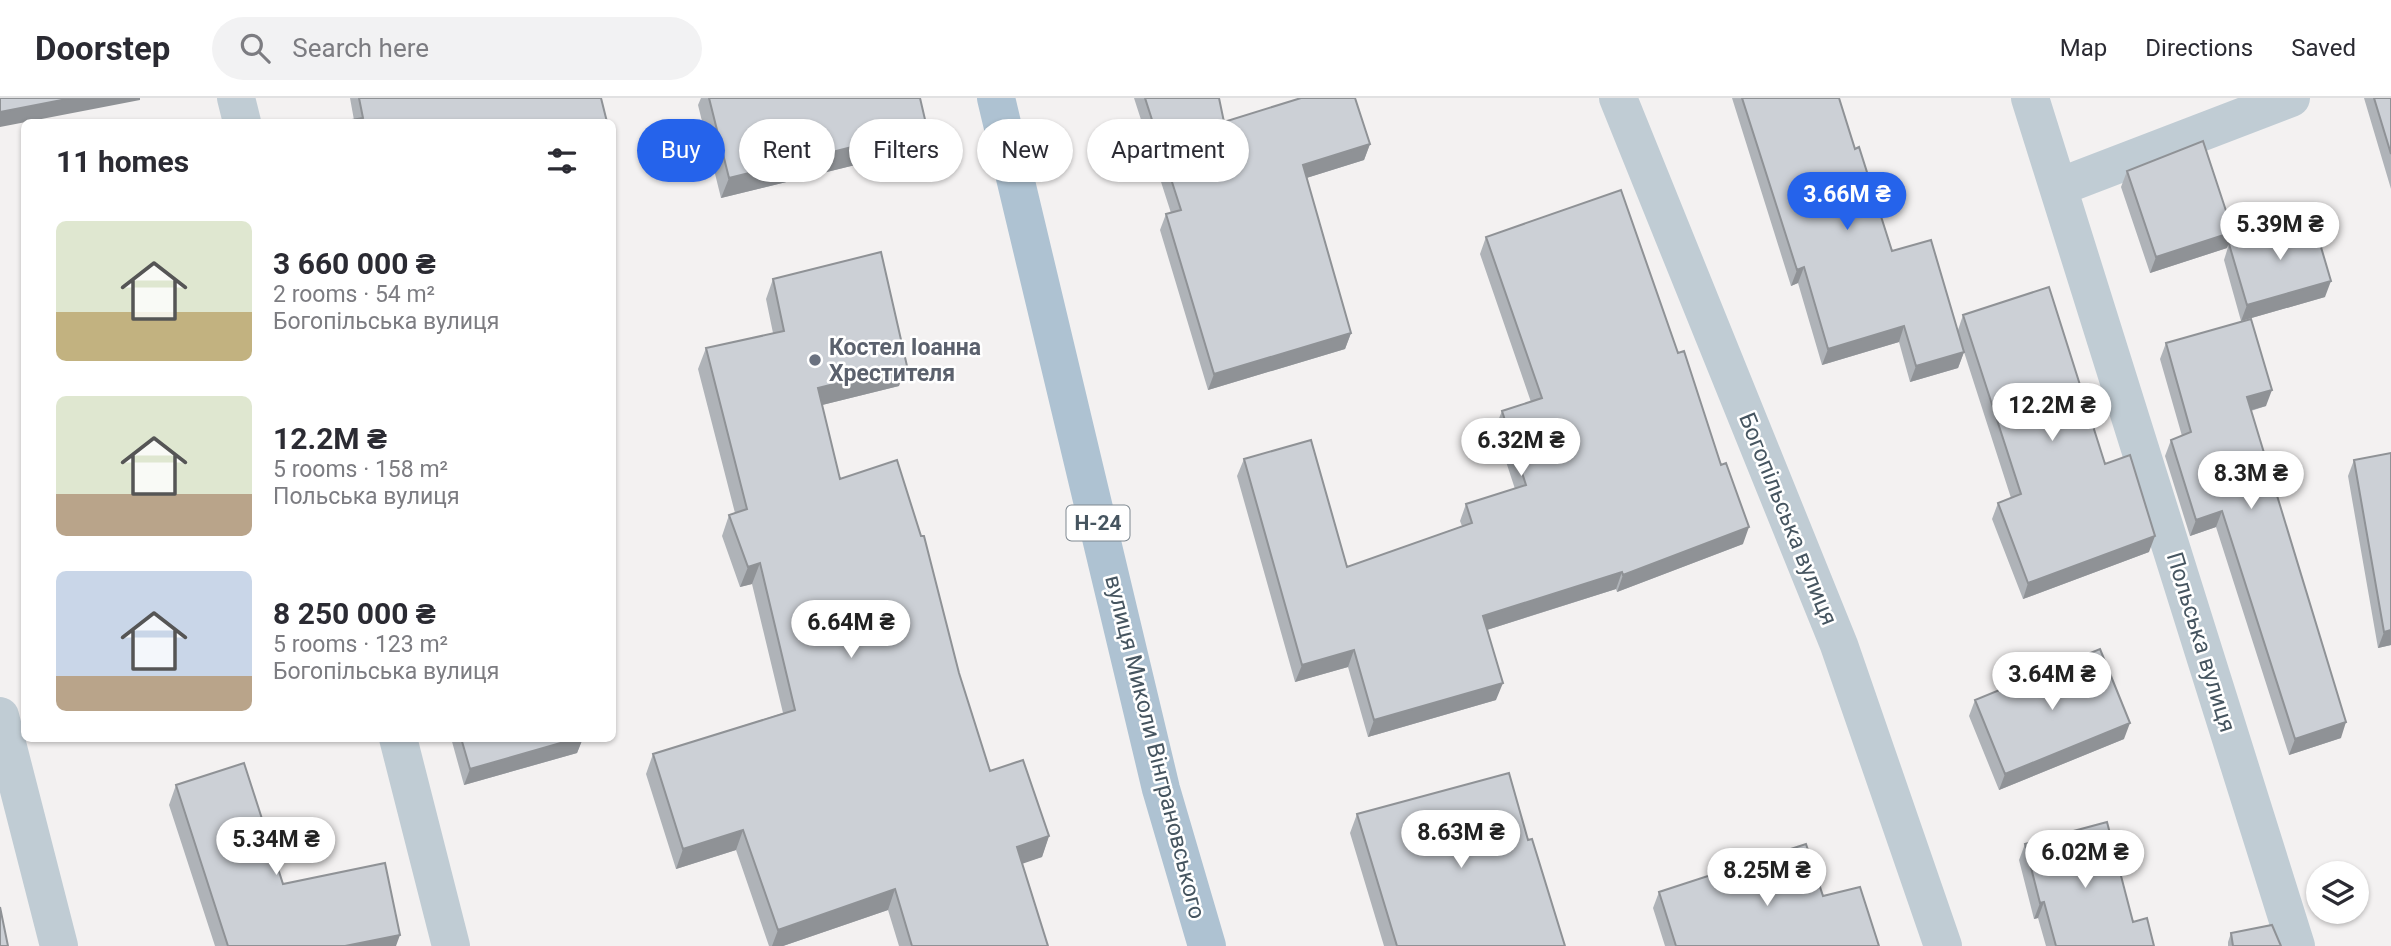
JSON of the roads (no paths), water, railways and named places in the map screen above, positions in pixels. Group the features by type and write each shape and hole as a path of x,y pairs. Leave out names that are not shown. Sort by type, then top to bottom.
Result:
{"main road":[{"name":"вулиця Миколи Вінграновського","path":"996,98 1161,789 1207,946"}],"street":[{"path":"236,98 241,119"},
{"name":"Богопільська вулиця","path":"1618,98 1839,645 1943,946"},
{"name":"Польська вулиця","path":"2030,98 2296,946"},
{"path":"2059,187 2291,98"},
{"path":"0,716 59,946"},
{"path":"399,742 451,946"}],"place":[{"name":"Костел Іоанна Хрестителя","path":"815,360"}]}
